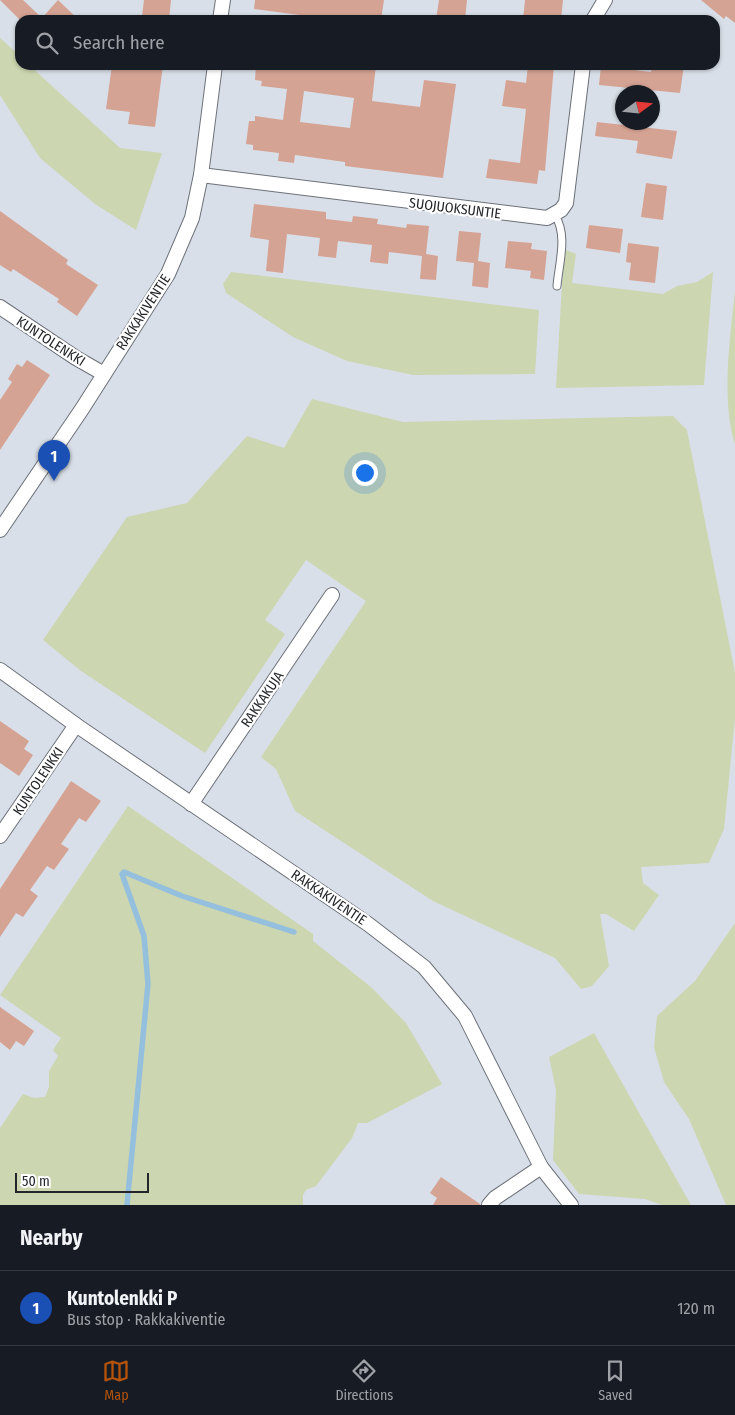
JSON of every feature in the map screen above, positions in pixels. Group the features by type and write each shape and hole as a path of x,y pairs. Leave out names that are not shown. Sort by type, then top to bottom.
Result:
{"street":[{"path":"221,15 223,0"},
{"path":"596,15 605,0"},
{"name":"RAKKAKIVENTIE","path":"0,530 82,409 168,274 192,218 201,175 214,70"},
{"path":"555,215 561,210 568,195 582,70"},
{"name":"SUOJUOKSUNTIE","path":"201,175 539,219 555,215"},
{"name":"KUNTOLENKKI","path":"0,307 76,358 104,374"},
{"name":"RAKKAKUJA","path":"191,804 332,595"},
{"name":"RAKKAKIVENTIE","path":"0,670 76,725 368,924 424,967 465,1016 540,1167 571,1205"},
{"name":"KUNTOLENKKI","path":"0,836 76,725"},
{"path":"489,1205 495,1198 540,1167"}],"lane":[{"path":"555,215 561,225 563,234 557,286"}],"green space":[{"path":"0,38 15,52 15,70 34,70 120,148 162,153 136,230 95,204 40,158 0,95"},
{"path":"564,249 576,254 572,283 663,294 677,286 697,282 713,272 704,385 556,388"},
{"path":"231,272 539,310 535,374 413,375 347,361 293,337 226,293 223,284"},
{"path":"735,291 735,445 728,408 728,368"},
{"path":"312,399 403,422 673,416 687,430 735,673 735,718 724,829 709,863 641,867 643,883 659,895 634,931 606,914 600,914 609,966 592,986 581,989 555,958 433,901 295,811 276,769 261,757 366,601 306,560 265,620 285,634 205,753 81,671 43,640 127,517 187,503 247,436 284,448"},
{"path":"128,806 313,934 313,941 371,987 406,1023 442,1084 367,1123 358,1123 352,1138 316,1186 306,1190 303,1195 303,1205 0,1205 0,1128 23,1094 34,1098 45,1097 49,1087 49,1071 58,1056 53,1050 61,1038 0,995"},
{"path":"735,923 735,1205 726,1205 689,1119 664,1082 654,1047 657,1016 695,981"},
{"path":"594,1033 691,1205 662,1205 645,1199 579,1194 553,1160 556,1090 549,1057"}],"building":[{"path":"0,0 23,0 39,15 15,15"},
{"path":"58,0 74,15 45,15"},
{"path":"144,0 171,0 170,15 142,15"},
{"path":"255,0 384,0 382,15 300,15 254,9"},
{"path":"439,0 467,0 466,15 437,15"},
{"path":"525,0 563,0 562,15 524,15"},
{"path":"701,0 735,0 735,23 726,16 724,19"},
{"path":"111,70 162,70 155,127 128,124 130,112 106,109"},
{"path":"256,70 375,70 372,101 420,107 424,80 456,84 443,178 345,166 345,162 295,155 294,163 278,161 279,153 253,150 253,145 246,144 249,121 255,121 255,116 283,120 287,89 261,86 262,81 255,80","holes":["304,91 354,98 350,128 300,122"]},
{"path":"527,70 554,70 545,171 539,170 537,184 486,178 489,159 520,163 526,109 502,106 506,80 526,83"},
{"path":"601,70 651,72 651,70 683,70 680,93 660,91 660,85 615,85 615,87 599,85"},
{"path":"597,122 615,124 615,130 660,129 677,131 672,159 636,153 638,141 595,136"},
{"path":"646,183 667,186 663,220 641,217"},
{"path":"254,204 326,212 326,219 352,222 353,216 378,219 377,224 406,228 407,224 429,226 426,254 438,256 436,280 420,279 422,256 389,252 388,264 370,262 372,245 338,241 336,258 318,256 320,238 287,234 283,273 266,271 269,240 250,237"},
{"path":"0,211 68,260 66,264 98,285 77,316 57,302 59,299 13,269 11,272 0,265"},
{"path":"589,225 623,229 620,253 586,248"},
{"path":"459,231 481,233 478,261 490,263 488,288 472,286 474,263 456,261"},
{"path":"508,241 532,243 531,249 547,251 544,280 530,278 531,271 505,268"},
{"path":"628,243 659,247 655,283 629,280 631,263 626,262"},
{"path":"27,360 50,375 0,450 0,400 12,382 8,379 17,364 22,367"},
{"path":"0,721 29,741 24,749 33,755 19,776 0,763"},
{"path":"71,781 101,801 86,822 79,818 61,844 69,849 54,870 47,866 30,890 38,896 23,917 16,913 0,937 0,889"},
{"path":"0,1007 34,1031 24,1046 16,1041 10,1050 0,1042"},
{"path":"441,1177 480,1205 433,1205 437,1198 430,1193"}],"waterway":[{"path":"127,1205 148,984 144,936 122,874 124,872 182,896 294,932"}],"place":[{"name":"Kuntolenkki P","path":"54,481"}]}
